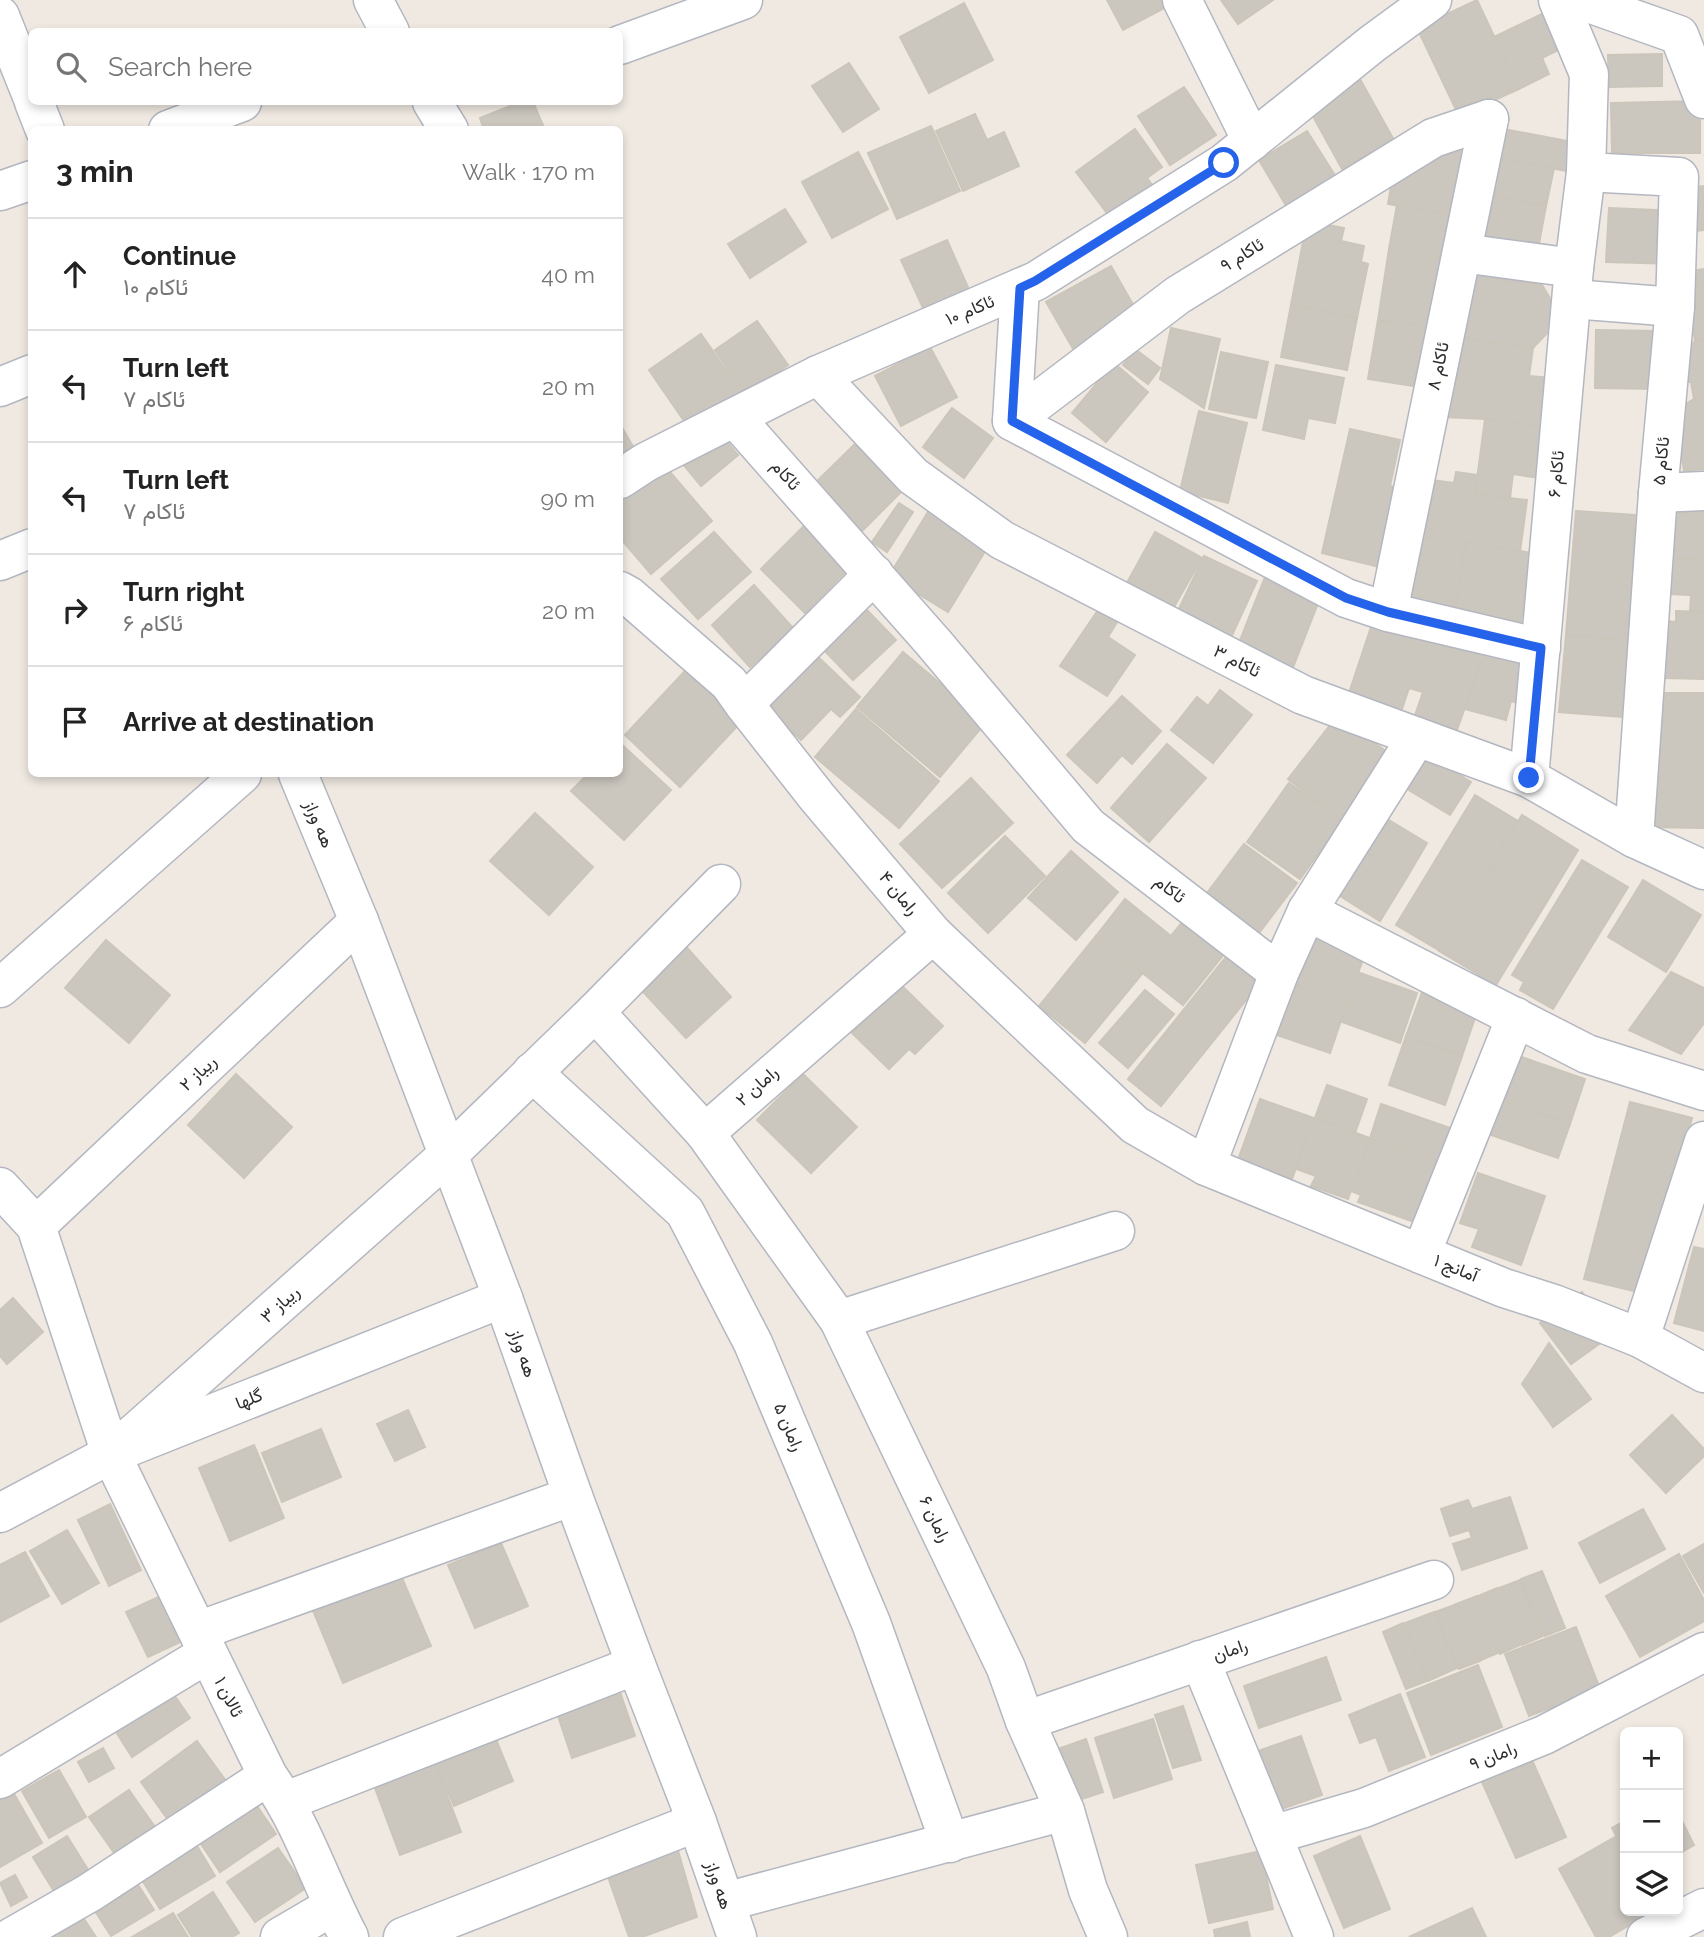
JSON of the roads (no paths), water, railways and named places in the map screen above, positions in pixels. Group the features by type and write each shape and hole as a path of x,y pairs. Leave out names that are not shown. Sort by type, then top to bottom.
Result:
{"street":[{"path":"373,0 388,28"},
{"path":"623,44 743,0"},
{"path":"1182,0 1252,141"},
{"name":"ئاکام ۱۰","path":"623,477 646,462 818,375 1035,281 1224,163 1372,44 1432,0"},
{"path":"1558,0 1589,74 1586,172"},
{"path":"1580,0 1679,35 1704,99"},
{"path":"0,16 28,86"},
{"path":"35,105 43,126"},
{"path":"179,126 234,105"},
{"name":"ئاکام ۸","path":"1388,612 1489,119"},
{"name":"ئاکام ۹","path":"1012,421 1178,295 1433,138 1489,119"},
{"name":"ئاکام ۵","path":"1586,172 1692,168 1690,249 1675,307 1658,493 1634,838"},
{"name":"ئاکام ۶","path":"1529,778 1573,284 1586,172"},
{"path":"0,191 28,181"},
{"path":"1462,253 1573,284 1675,307"},
{"path":"1020,288 1012,421 1346,598 1388,612 1541,648"},
{"name":"ئاکام ۳","path":"818,375 913,476 1002,540 1303,695 1529,778 1634,838 1704,870"},
{"path":"0,387 28,376"},
{"name":"ئاکام","path":"735,418 874,574 1088,826 1279,973"},
{"path":"1658,493 1704,491"},
{"path":"0,561 28,550"},
{"path":"744,704 874,574"},
{"name":"رامان ۴","path":"623,593 729,682 817,797 933,934 1135,1125 1206,1166"},
{"path":"1206,1166 1279,973 1307,911 1416,737"},
{"path":"0,988 239,777"},
{"name":"هه وراز","path":"299,777 359,921 449,1154 731,1920"},
{"name":"ریباز ۳","path":"111,1454 449,1154 721,884"},
{"path":"1307,911 1587,1054 1704,1091"},
{"name":"ریباز ۲","path":"36,1226 359,921"},
{"name":"رامان ۲","path":"705,1133 933,934"},
{"path":"595,1012 705,1133"},
{"path":"1421,1254 1516,1017"},
{"name":"رامان ۵","path":"532,1072 685,1212 753,1343 866,1610 950,1843"},
{"name":"رامان ۶","path":"705,1133 839,1320 1006,1668 1065,1811 1088,1890 1108,1937"},
{"path":"1640,1338 1704,1141"},
{"name":"آمانج ۱","path":"1206,1166 1504,1288 1554,1304 1640,1338 1704,1373"},
{"path":"0,1187 36,1226"},
{"name":"ئالان ۱","path":"36,1226 111,1454 341,1922"},
{"path":"839,1320 1115,1231"},
{"name":"گلها","path":"0,1513 111,1454 503,1298"},
{"path":"0,1779 202,1642 573,1496"},
{"name":"رامان","path":"1026,1721 1434,1580"},
{"name":"رامان ۹","path":"1272,1835 1364,1808 1544,1735 1704,1652"},
{"path":"1200,1660 1314,1937"},
{"path":"12,1937 277,1788 636,1665"},
{"path":"731,1920 950,1843 1065,1811"},
{"path":"403,1937 697,1822"},
{"path":"1646,1937 1704,1908"},
{"path":"280,1937 341,1922"}]}
